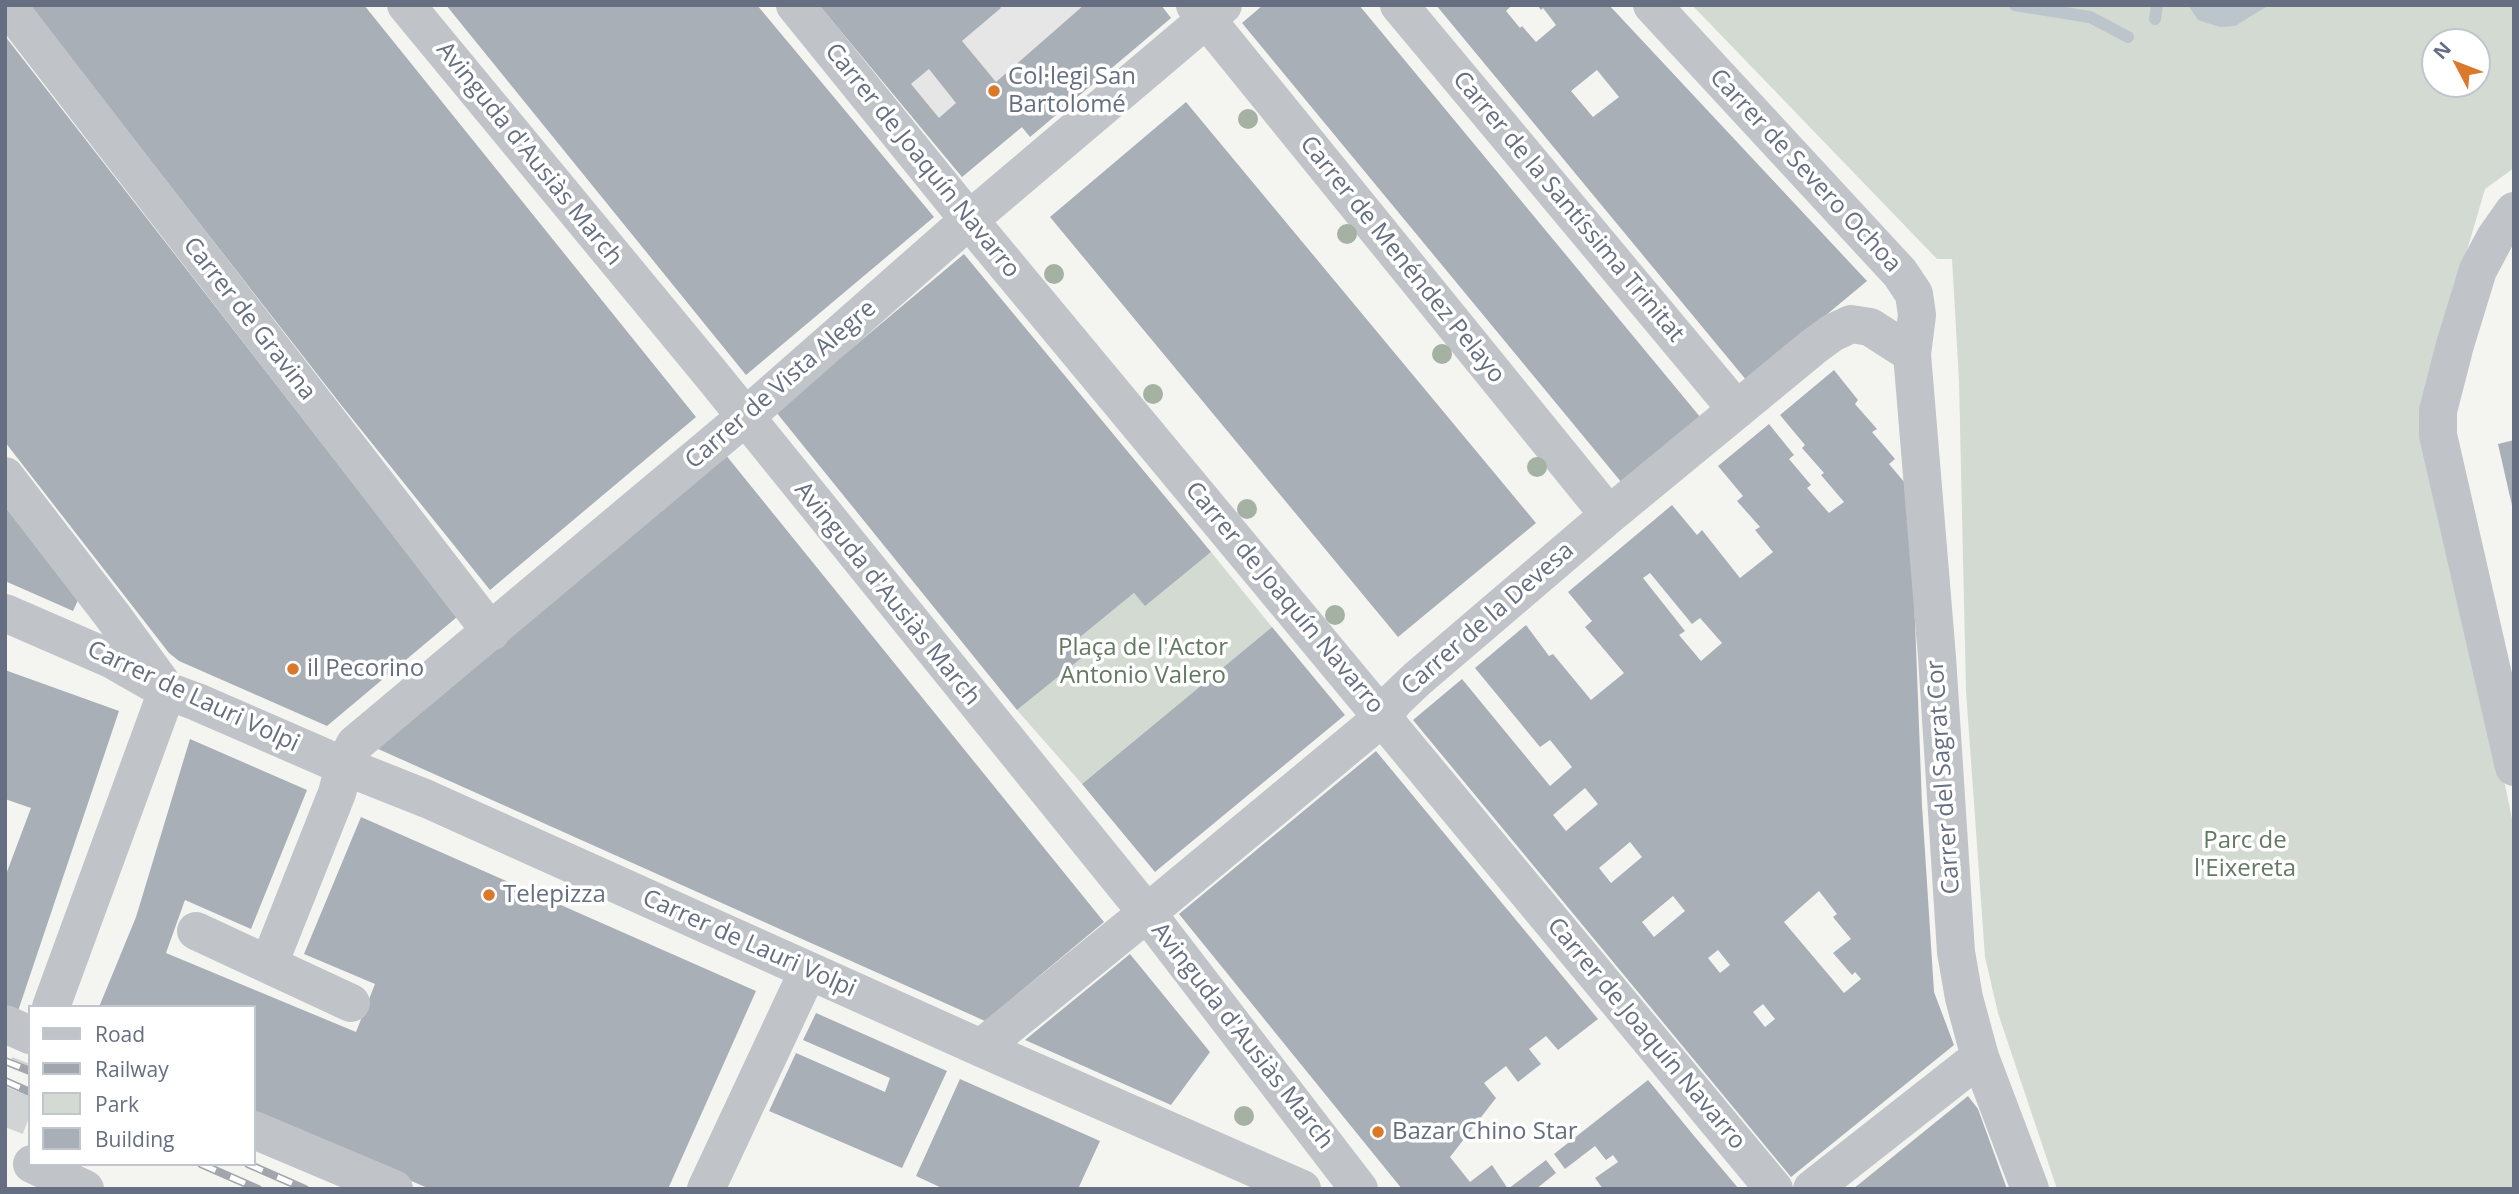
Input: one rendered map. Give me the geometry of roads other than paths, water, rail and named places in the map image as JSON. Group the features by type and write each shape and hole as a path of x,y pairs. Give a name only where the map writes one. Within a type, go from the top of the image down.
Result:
{"street":[{"name":"Carrer de Gravina","path":"6,5 491,632"},
{"name":"Avinguda d'Ausiàs March","path":"406,5 702,364 1147,914 1359,1189"},
{"name":"Carrer de Joaquín Navarro","path":"795,5 969,220 1774,1189"},
{"name":"Carrer de la Santíssima Trinitat","path":"1399,5 1738,410"},
{"name":"Carrer de Severo Ochoa","path":"1652,5 1900,274 1914,294 1917,315 1912,354"},
{"name":"Carrer de Vista Alegre","path":"269,964 337,793 344,766 355,744 744,418 1208,10"},
{"name":"Carrer de Menéndez Pelayo","path":"1208,10 1609,515"},
{"path":"2514,211 2495,238 2479,270 2455,345 2438,411 2438,435 2514,767"},
{"name":"Carrer de la Devesa","path":"981,1048 1147,914 1382,717 1417,679 1609,515 1813,347 1832,333 1851,324 1870,327 1912,354"},
{"name":"Carrer del Sagrat Cor","path":"1912,354 1937,657 1956,952 1964,999 1980,1058 2030,1189"},
{"path":"5,476 167,691 52,1005"},
{"name":"Carrer de Lauri Volpi","path":"5,613 110,659 167,691 427,799 807,971 1302,1189"},
{"path":"196,930 351,1003"},
{"path":"706,1189 807,971"},
{"path":"5,1024 28,1034"},
{"path":"1812,1189 1980,1058"},
{"path":"256,1131 394,1189"},
{"path":"5,1152 28,1163"},
{"path":"35,1166 85,1189"}],"waterway":[{"path":"2015,5 2090,17 2128,37"},
{"path":"2155,19 2157,5"}],"tunnel":[{"path":"5,1127 28,1069"}],"railway":[{"path":"5,1061 28,1070"},
{"path":"5,1081 28,1091"},
{"path":"206,1166 258,1189"},
{"path":"253,1166 305,1189"}],"place":[{"name":"Col·legi San Bartolomé","path":"994,91"},
{"name":"il Pecorino","path":"293,669"},
{"name":"Telepizza","path":"489,895"},
{"name":"Bazar Chino Star","path":"1378,1132"}],"park label":[{"name":"Plaça de l'Actor Antonio Valero","path":"1143,662"},
{"name":"Parc de l'Eixereta","path":"2245,855"}]}
